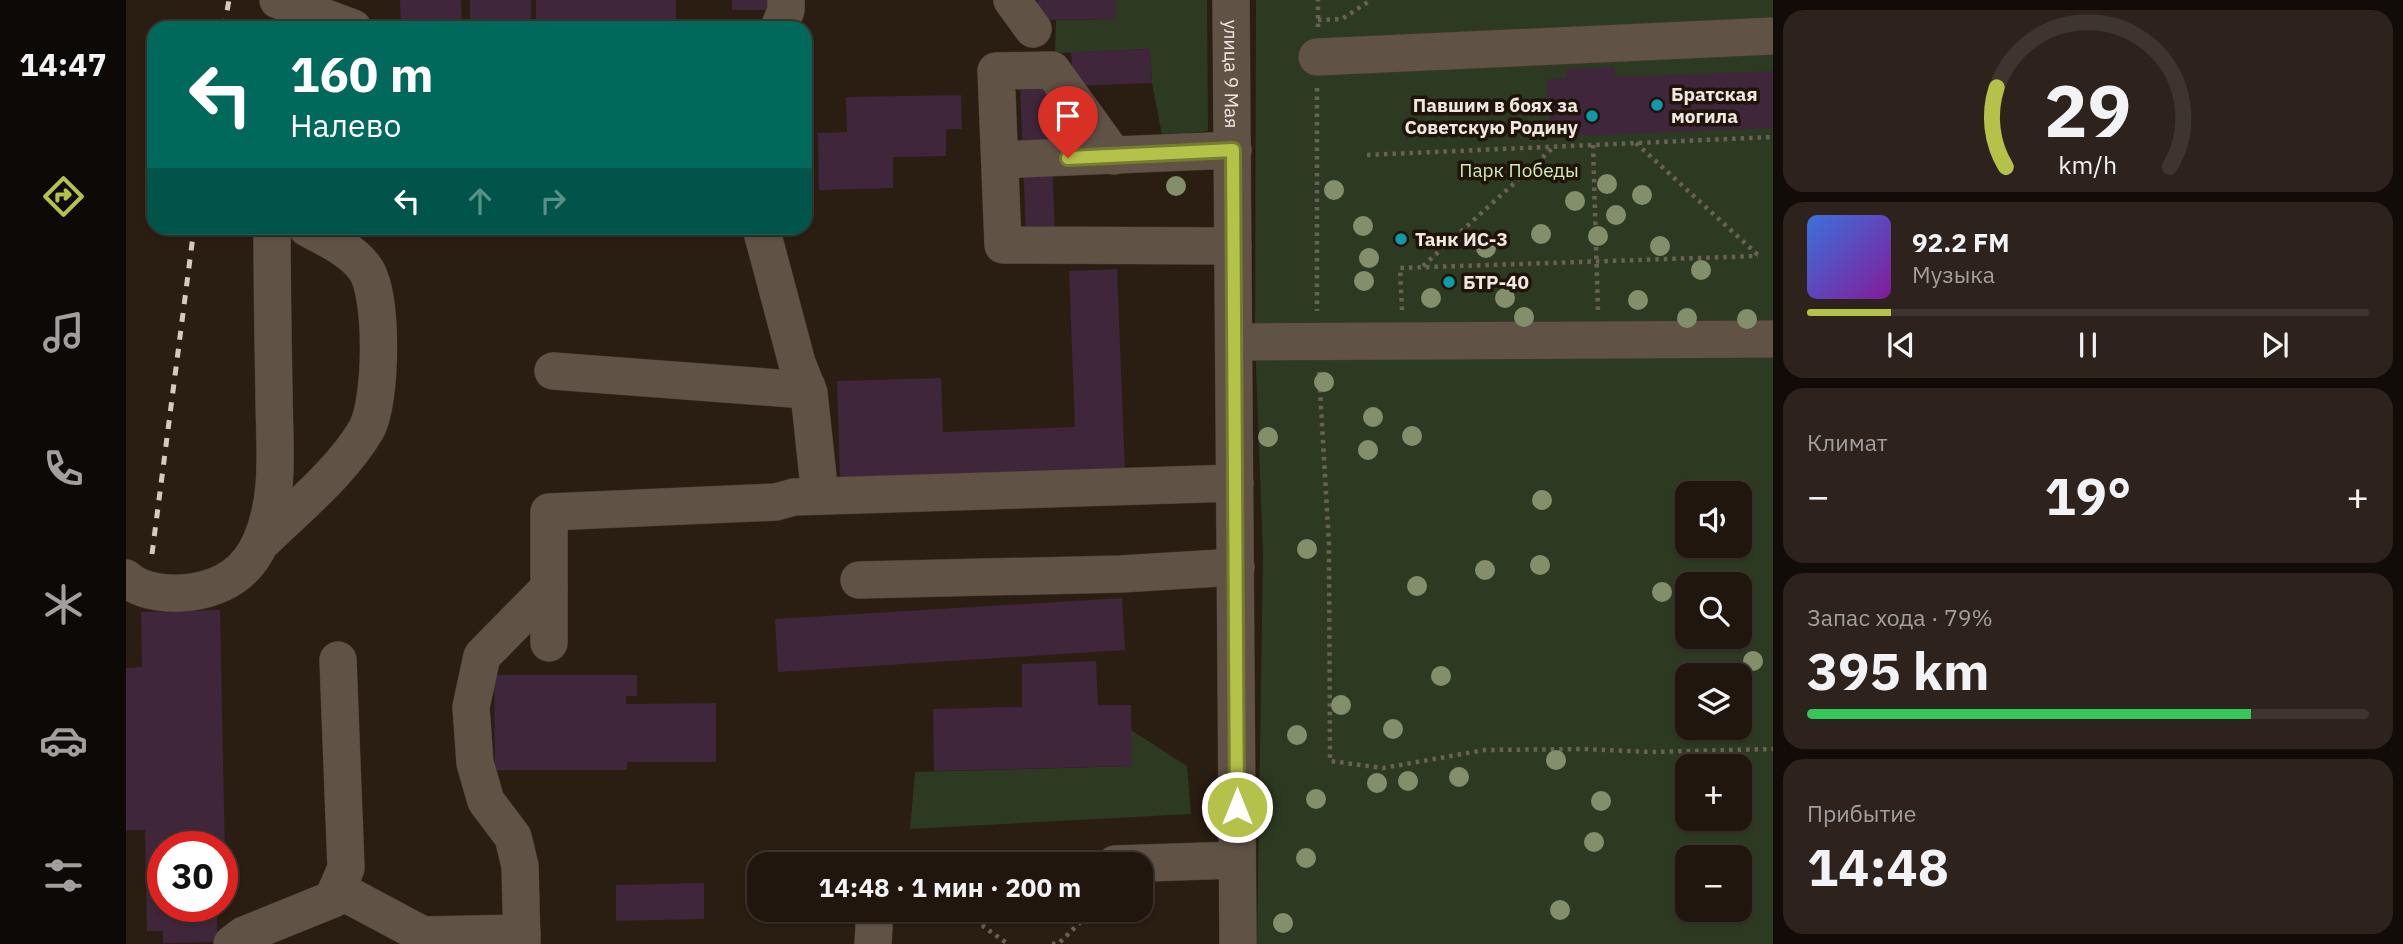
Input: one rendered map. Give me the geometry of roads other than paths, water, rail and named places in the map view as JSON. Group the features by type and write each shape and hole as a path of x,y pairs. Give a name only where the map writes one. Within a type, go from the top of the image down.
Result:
{"street":[{"path":"277,21 280,0 336,21"},
{"path":"782,21 786,0"},
{"path":"1012,0 1033,29"},
{"name":"улица 9 Мая","path":"1231,0 1238,944"},
{"path":"1317,57 1773,36"},
{"path":"1114,156 1052,70 996,71 1003,245 1233,246"},
{"path":"1000,160 1233,150"},
{"path":"260,544 272,510 272,235"},
{"path":"126,578 152,591 179,594 212,589 238,574 260,544 352,451 368,427 376,401 379,345 375,296 365,267 335,242 321,235"},
{"path":"763,235 797,363 807,387 820,496"},
{"path":"1234,342 1773,339"},
{"path":"553,371 792,389 807,387"},
{"path":"549,643 549,512 776,502 794,497 1235,484"},
{"path":"859,580 1121,574 1236,567"},
{"path":"337,888 423,935 522,938 520,866 513,837 485,801 475,762 471,708 481,656 549,588"},
{"path":"232,944 244,935 333,899 346,869 338,660"},
{"path":"1153,863 1237,860"},
{"path":"873,944 874,922"}],"railway":[{"path":"225,21 229,0"},
{"path":"152,554 193,235"}],"place":[{"name":"Братская могила","path":"1657,105"},
{"name":"Павшим в боях за Советскую Родину","path":"1592,116"},
{"name":"Танк ИС-3","path":"1401,239"},
{"name":"БТР-40","path":"1449,282"}],"park label":[{"name":"Парк Победы","path":"1519,170"}]}
